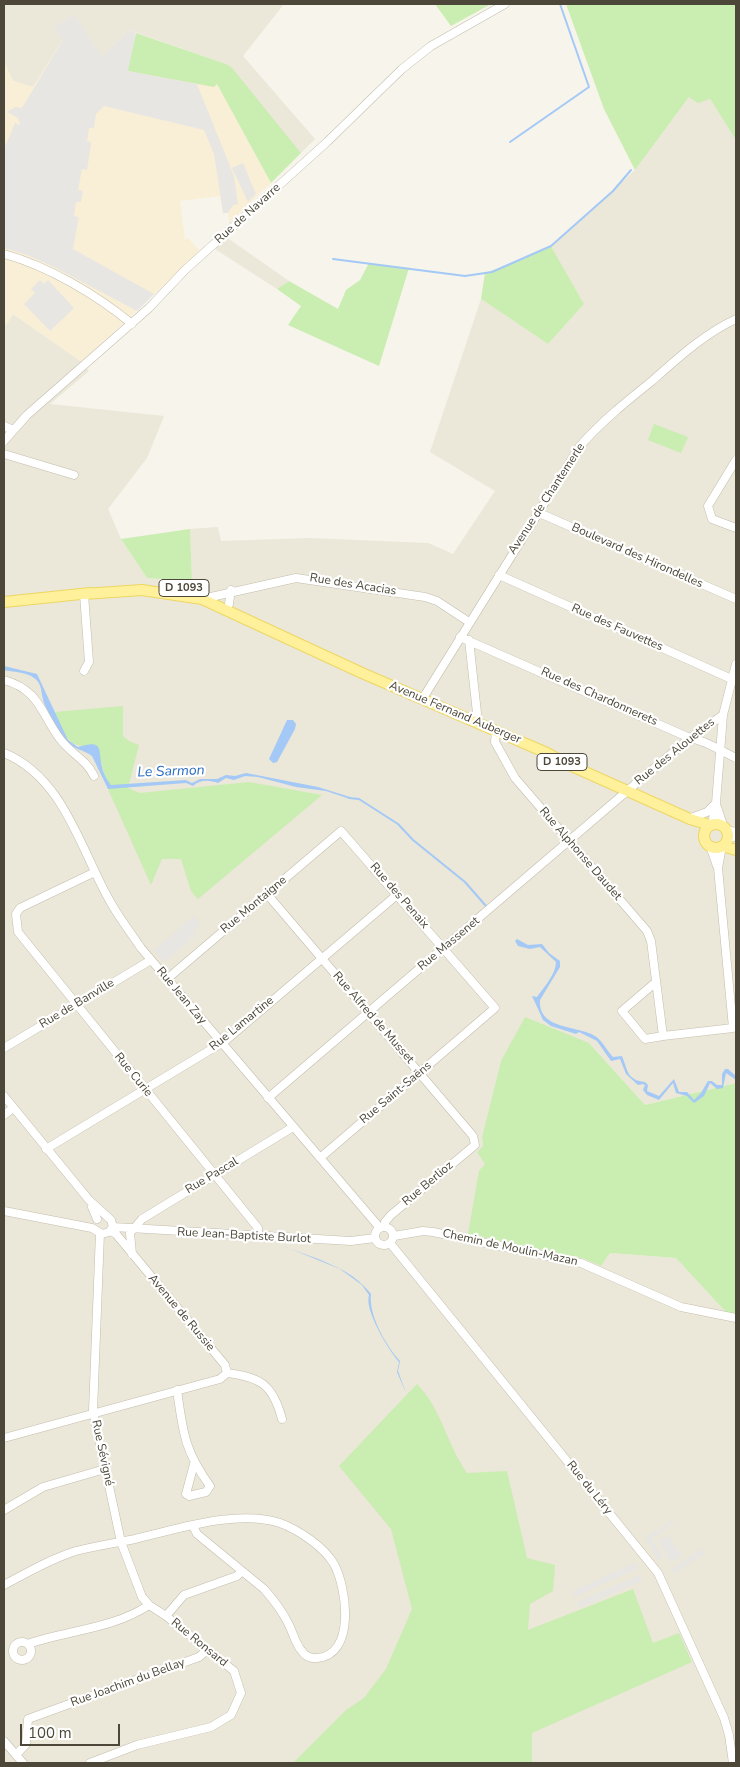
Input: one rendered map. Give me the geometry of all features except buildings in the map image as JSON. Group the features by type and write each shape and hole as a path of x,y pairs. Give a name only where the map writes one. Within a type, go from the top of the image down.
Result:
{"main road":[{"name":"Avenue Fernand Auberger","path":"84,594 142,585 184,588 212,596 229,604 275,631"},
{"name":"Avenue Fernand Auberger","path":"4,602 142,590 202,599 354,669 547,752 564,763 629,790 709,828"},
{"path":"729,836 714,848 707,842 709,828 729,836 736,850"}],"street":[{"name":"Rue de Navarre","path":"4,441 27,415 132,324 185,270 327,142 402,69 431,46 505,4"},
{"path":"4,254 26,261 107,303 132,324"},
{"name":"Avenue de Chantemerle","path":"423,698 537,512 580,446 598,426 694,345 720,327 736,319"},
{"path":"4,426 13,430"},
{"path":"4,454 74,475"},
{"path":"736,460 708,506 712,519 736,528"},
{"name":"Boulevard des Hirondelles","path":"537,512 736,600"},
{"name":"Rue des Fauvettes","path":"499,575 734,680"},
{"name":"Rue des Acacias","path":"202,599 231,590 283,579 312,578 425,597 437,601 469,622"},
{"path":"229,604 231,590"},
{"path":"84,594 89,662 84,671"},
{"name":"Rue des Chardonnerets","path":"460,637 690,738 706,741 736,758"},
{"path":"469,640 477,713 475,721"},
{"path":"709,828 716,803 723,715 734,680 736,664"},
{"path":"4,680 15,683 37,700 60,741 89,766 94,776"},
{"name":"Rue des Alouettes","path":"629,790 690,738 723,715"},
{"name":"Rue Alphonse Daudet","path":"496,730 495,742 515,778 647,931 651,941 663,1036"},
{"name":"Rue Jean Zay","path":"4,753 26,766 43,780 63,808 110,903 151,960 293,1127 383,1227"},
{"name":"Rue Massenet","path":"268,1098 629,790"},
{"path":"690,819 707,812 716,803"},
{"path":"716,803 729,836 718,868"},
{"name":"Rue des Penaix","path":"341,831 398,894 494,1008"},
{"name":"Rue Montaigne","path":"167,979 341,831"},
{"path":"656,982 622,1011 645,1039 734,1028 718,868 710,846"},
{"name":"Rue Curie","path":"95,872 38,898 19,910 16,914 18,932 75,1005 258,1228 258,1236"},
{"name":"Rue Alfred de Musset","path":"267,894 473,1136 475,1144"},
{"name":"Rue Lamartine","path":"46,1150 221,1043 398,894"},
{"name":"Rue de Banville","path":"4,1048 151,960"},
{"name":"Rue Saint-Saëns","path":"320,1158 494,1008"},
{"path":"4,1096 46,1150 89,1200 111,1220 112,1229 104,1234 83,1226 4,1211"},
{"path":"4,1115 13,1108"},
{"name":"Rue Pascal","path":"134,1230 142,1219 293,1127"},
{"name":"Rue Berlioz","path":"383,1227 391,1215 475,1144"},
{"path":"89,1200 97,1220 98,1232"},
{"path":"83,1226 106,1216"},
{"path":"383,1227 390,1229 392,1240 380,1245 375,1238 376,1231 383,1227"},
{"name":"Rue Jean-Baptiste Burlot","path":"112,1229 351,1241 375,1238"},
{"name":"Avenue de Russie","path":"112,1229 225,1365 227,1373"},
{"path":"132,1254 129,1240 130,1233 134,1230"},
{"name":"Chemin de Moulin-Mazan","path":"392,1240 423,1231 433,1232 581,1264 681,1307 736,1318"},
{"name":"Rue Sévigné","path":"98,1232 94,1412 121,1542 142,1597 149,1605"},
{"name":"Rue du Léry","path":"392,1240 658,1573 724,1718 729,1734 733,1763"},
{"path":"4,1438 220,1378 227,1373 250,1377 268,1388 276,1399 282,1419"},
{"path":"177,1390 187,1447 194,1464"},
{"path":"4,1510 43,1487 105,1469"},
{"path":"4,1585 51,1561 76,1551 194,1526 230,1520 267,1520 297,1532 322,1551 333,1563 345,1597 346,1615 342,1634 336,1649 320,1658 306,1656 300,1649 288,1622 274,1600 197,1534 194,1526"},
{"path":"166,1616 184,1595 238,1576 242,1571"},
{"path":"28,1644 45,1638 90,1629 149,1605"},
{"name":"Rue Ronsard","path":"90,1763 137,1744 211,1727 231,1715 238,1704 241,1693 240,1682 234,1671 166,1616 149,1605"},
{"name":"Rue Joachim du Bellay","path":"16,1755 26,1744 28,1719 199,1657 207,1650"},
{"path":"4,1741 23,1763"}],"shaded area":[{"path":"4,4 284,4 243,56 315,139 301,153 226,64 129,30 102,58 62,41 33,87 13,81 4,62"},
{"path":"75,14 102,57 129,30 136,33 128,71 217,83 271,183 229,223 228,213 223,213 220,196 180,201 185,240 188,238 200,251 82,362 13,314 6,325 4,323 4,62 13,81 33,87 62,41 54,27"},
{"path":"75,14 102,57 129,30 136,33 128,71 197,84 234,176 238,204 233,205 228,213 223,213 214,154 204,130 104,106 96,114 94,128 89,128 87,141 91,142 91,144 87,170 82,169 78,190 83,191 81,202 76,202 74,216 79,217 73,249 154,294 137,311 54,267 27,255 4,248 4,149 15,123 19,125 20,123 18,118 7,112 15,107 22,108 62,41 54,27"},
{"path":"689,97 710,99 736,140 736,1083 645,1105 589,1043 501,1061 482,1137 483,1146 582,1258 601,1266 610,1253 676,1258 736,1323 736,1763 4,1763 4,323 6,325 13,314 82,362 89,371 50,404 164,416 147,458 108,509 121,539 147,578 192,581 190,529 218,527 221,541 310,538 428,543 453,554 495,491 430,452 481,299 548,344 584,304 551,246 635,170"},
{"path":"243,163 256,194 248,202 232,168"},
{"path":"226,237 289,281 277,289 215,249"},
{"path":"40,280 44,284 48,280 74,308 50,331 24,304 35,293 31,289"},
{"path":"194,916 201,924 193,931 196,935 164,962 154,950"},
{"path":"673,1520 674,1523 652,1539 663,1557 658,1560 645,1538"},
{"path":"668,1535 682,1555 671,1562 658,1541"},
{"path":"702,1549 704,1554 674,1574 671,1569"},
{"path":"636,1562 638,1568 575,1597 573,1591"},
{"path":"640,1575 642,1581 579,1608 577,1602"}],"green space":[{"path":"435,4 491,4 451,26"},
{"path":"566,4 736,4 736,140 710,99 698,103 689,97 635,170 604,109"},
{"path":"136,33 226,64 232,68 301,153 271,183 217,84 214,87 127,71"},
{"path":"551,246 584,304 548,344 481,299 485,273 524,259"},
{"path":"369,263 409,268 379,366 288,325 301,306 277,289 289,281 338,309 346,290 360,280"},
{"path":"654,424 688,437 681,453 648,440"},
{"path":"190,529 192,581 147,578 121,539"},
{"path":"123,706 123,736 139,745 128,788 140,793 249,782 322,795 198,899 191,891 181,859 162,859 151,885 108,789 97,746 79,745 68,740 55,712"},
{"path":"525,1017 589,1043 645,1105 736,1083 736,1323 676,1258 610,1253 601,1266 582,1258 468,1234 479,1171 485,1164 477,1152 483,1146 482,1137 501,1061"},
{"path":"417,1384 432,1404 454,1451 467,1473 507,1471 527,1558 555,1565 553,1591 530,1604 528,1630 633,1589 653,1643 679,1633 692,1662 532,1733 532,1763 293,1763 346,1710 364,1698 386,1669 412,1609 391,1529 339,1466"}],"water":[{"path":"4,666 37,674 68,740 78,747 92,744 98,747 103,772 111,785 186,780 192,783 200,779 217,779 226,775 235,776 246,773 318,787 350,797 350,799 326,791 296,787 258,777 245,776 234,780 226,778 218,783 202,781 193,786 186,783 108,789 92,756 71,746 63,737 46,708 37,680 27,674 4,670"},
{"path":"287,720 293,720 296,724 295,729 277,762 273,763 269,759"},
{"path":"517,939 528,945 542,944 549,953 560,961 560,967 540,1000 541,1010 545,1017 552,1022 598,1038 613,1057 622,1056 631,1077 645,1082 648,1085 647,1091 659,1096 674,1079 679,1092 687,1092 694,1100 708,1081 722,1085 722,1074 725,1069 728,1069 736,1076 736,1080 726,1073 723,1088 717,1089 710,1083 704,1096 694,1103 687,1096 676,1093 673,1083 659,1100 647,1095 643,1090 645,1085 638,1085 626,1074 620,1059 611,1061 597,1041 579,1032 576,1034 551,1026 543,1020 532,996 537,997 546,985 552,976 556,962 540,947 530,949 518,946 515,941"},
{"path":"281,1245 318,1259 337,1268"},
{"path":"342,1271 362,1284 371,1294 372,1311 375,1320 389,1347 400,1361 398,1371 406,1393 397,1372 399,1362 389,1348 378,1329 368,1302 369,1295 362,1285"}],"waterway":[{"path":"510,142 589,87 560,4"},
{"path":"333,259 465,276 492,272 551,246 613,191 631,170"},
{"name":"Le Sarmon","path":"349,798 359,799 398,824 413,840 465,882 486,906"}]}
